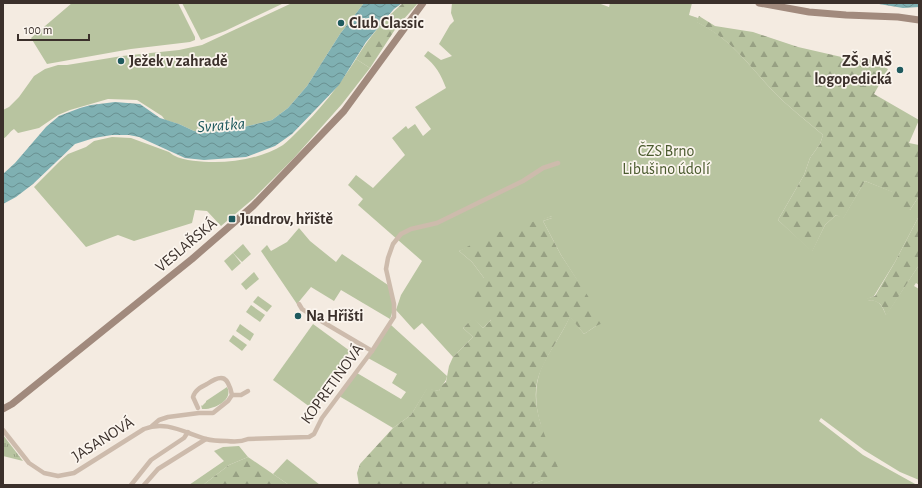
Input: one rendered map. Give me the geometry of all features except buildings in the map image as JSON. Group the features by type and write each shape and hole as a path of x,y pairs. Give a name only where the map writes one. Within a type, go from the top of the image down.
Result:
{"street":[{"name":"VESLAŘSKÁ","path":"3,409 12,404 132,308 192,259 253,206 344,111 423,3"},
{"path":"759,3 809,12 898,17 919,20"},
{"name":"KOPRETINOVÁ","path":"206,439 237,442 248,439 309,437 314,434 322,418 372,351 394,317 394,304 386,269 393,244 401,234 411,229 437,223 523,181 543,168 558,163"},
{"path":"299,304 306,312 372,351"},
{"path":"198,408 193,397 194,393 215,378 226,379 232,395"},
{"path":"232,395 241,395 248,391"},
{"path":"152,426 159,420 168,417 199,413 213,413 228,401 232,395"},
{"name":"JASANOVÁ","path":"3,430 29,463 44,473 58,476 74,473 144,429 152,426 175,427 206,439"},
{"path":"131,485 151,460 184,438 188,432"},
{"path":"144,485 158,469 206,439"}],"green space":[{"path":"72,3 178,3 195,37 195,40 190,42 131,49 47,64 31,38"},
{"path":"182,3 284,3 225,31 201,40"},
{"path":"292,3 364,3 340,34 307,86 288,108 272,120 236,129 205,133 194,131 179,124 165,120 162,116 137,100 108,99 58,115 39,128 18,133 14,129 3,139 3,110 9,107 19,97 34,76 45,69 58,65 179,50 202,45"},
{"path":"403,3 418,3 396,28 370,68 356,59 377,30"},
{"name":"ČZS Brno Libušino údolí","path":"452,3 598,3 609,7 610,3 692,3 689,15 698,18 697,22 720,36 738,52 778,96 823,135 820,144 810,158 804,175 778,220 812,251 825,225 836,215 843,218 865,181 893,192 910,210 919,196 919,216 895,262 874,296 865,300 879,303 886,315 919,265 919,285 916,283 914,286 919,289 919,480 900,472 864,450 821,418 819,421 863,455 917,485 530,485 543,480 541,425 537,411 536,397 537,383 541,369 570,316 584,334 596,326 577,280 561,255 543,221 552,218 552,216 459,251 472,262 484,278 491,320 483,328 473,319 463,328 473,337 453,357 422,323 414,330 396,310 401,295 422,261 358,205 363,199 348,185 356,175 373,188 405,155 392,138 406,126 408,129 415,124 423,136 431,129 415,107 446,88 438,70 424,56 428,51 441,60 452,56 439,44 454,21 451,13"},
{"path":"699,16 715,26 753,32 798,47 859,61 865,57 888,69 874,94 919,120 909,143 919,145 919,196 910,210 895,206 892,192 865,181 843,219 836,215 825,225 812,252 778,220 804,175 810,158 820,144 823,135 778,96 728,43 708,28 696,22"},
{"path":"356,59 370,68 342,104 293,159 253,199 221,226 207,211 195,210 192,223 134,241 118,235 86,247 34,187 68,154 86,147 94,141 112,137 131,138 169,152 183,159 193,161 227,162 247,159 275,150 290,139 313,116 343,79"},
{"path":"552,216 552,218 543,221 561,255 605,322 584,334 570,317 545,361 537,381 537,407 540,420 559,470 543,480 530,485 359,485 357,473 360,464 393,428 411,415 427,388 439,391 440,387 446,382 449,366 453,357 473,337 463,328 473,318 483,328 491,320 468,297 484,278 472,262 459,251 492,234"},
{"path":"919,216 919,265 886,316 883,307 878,302 862,300 875,296"},
{"path":"299,228 310,241 336,262 342,254 388,285 392,302 392,315 390,319 341,290 334,301 311,287 297,304 261,251 267,245 271,251 287,242"},
{"path":"243,244 251,254 242,262 233,253"},
{"path":"233,253 241,263 232,271 224,261"},
{"path":"254,272 259,279 246,290 241,284"},
{"path":"258,296 272,306 267,312 253,302"},
{"path":"251,305 265,315 260,322 246,312"},
{"path":"240,324 254,334 250,341 236,331"},
{"path":"313,324 350,351 310,407 273,380"},
{"path":"391,325 447,376 439,391 427,389 411,415 393,428 339,396 357,373 401,399 406,392 392,383 397,374 368,358"},
{"path":"233,335 247,345 242,351 229,341"},
{"path":"227,387 228,396 222,403 212,408 202,409 201,405 202,406 206,401"},
{"path":"3,435 23,461 3,456"},
{"path":"239,446 248,457 229,465 203,485 189,485 224,461 214,451 223,447"},
{"path":"248,457 289,485 203,485 229,465"},
{"path":"287,459 320,485 289,485 273,474"}],"water":[{"path":"364,3 402,3 394,9 366,42 339,85 292,134 275,146 246,157 204,160 185,158 139,137 129,135 112,135 94,138 75,144 33,184 16,197 3,204 3,174 15,163 46,127 59,116 80,108 115,102 140,104 160,118 194,131 205,133 236,129 272,120 288,108 307,86 340,34"},
{"path":"873,3 919,3 919,7 903,8"}],"place":[{"name":"Club Classic","path":"341,23"},
{"name":"Ježek v zahradě","path":"121,61"},
{"name":"ZŠ a MŠ logopedická","path":"900,70"},
{"name":"Jundrov, hřiště","path":"232,219"},
{"name":"Na Hřišti","path":"298,316"}],"water label":[{"name":"Svratka","path":"221,125"}]}
